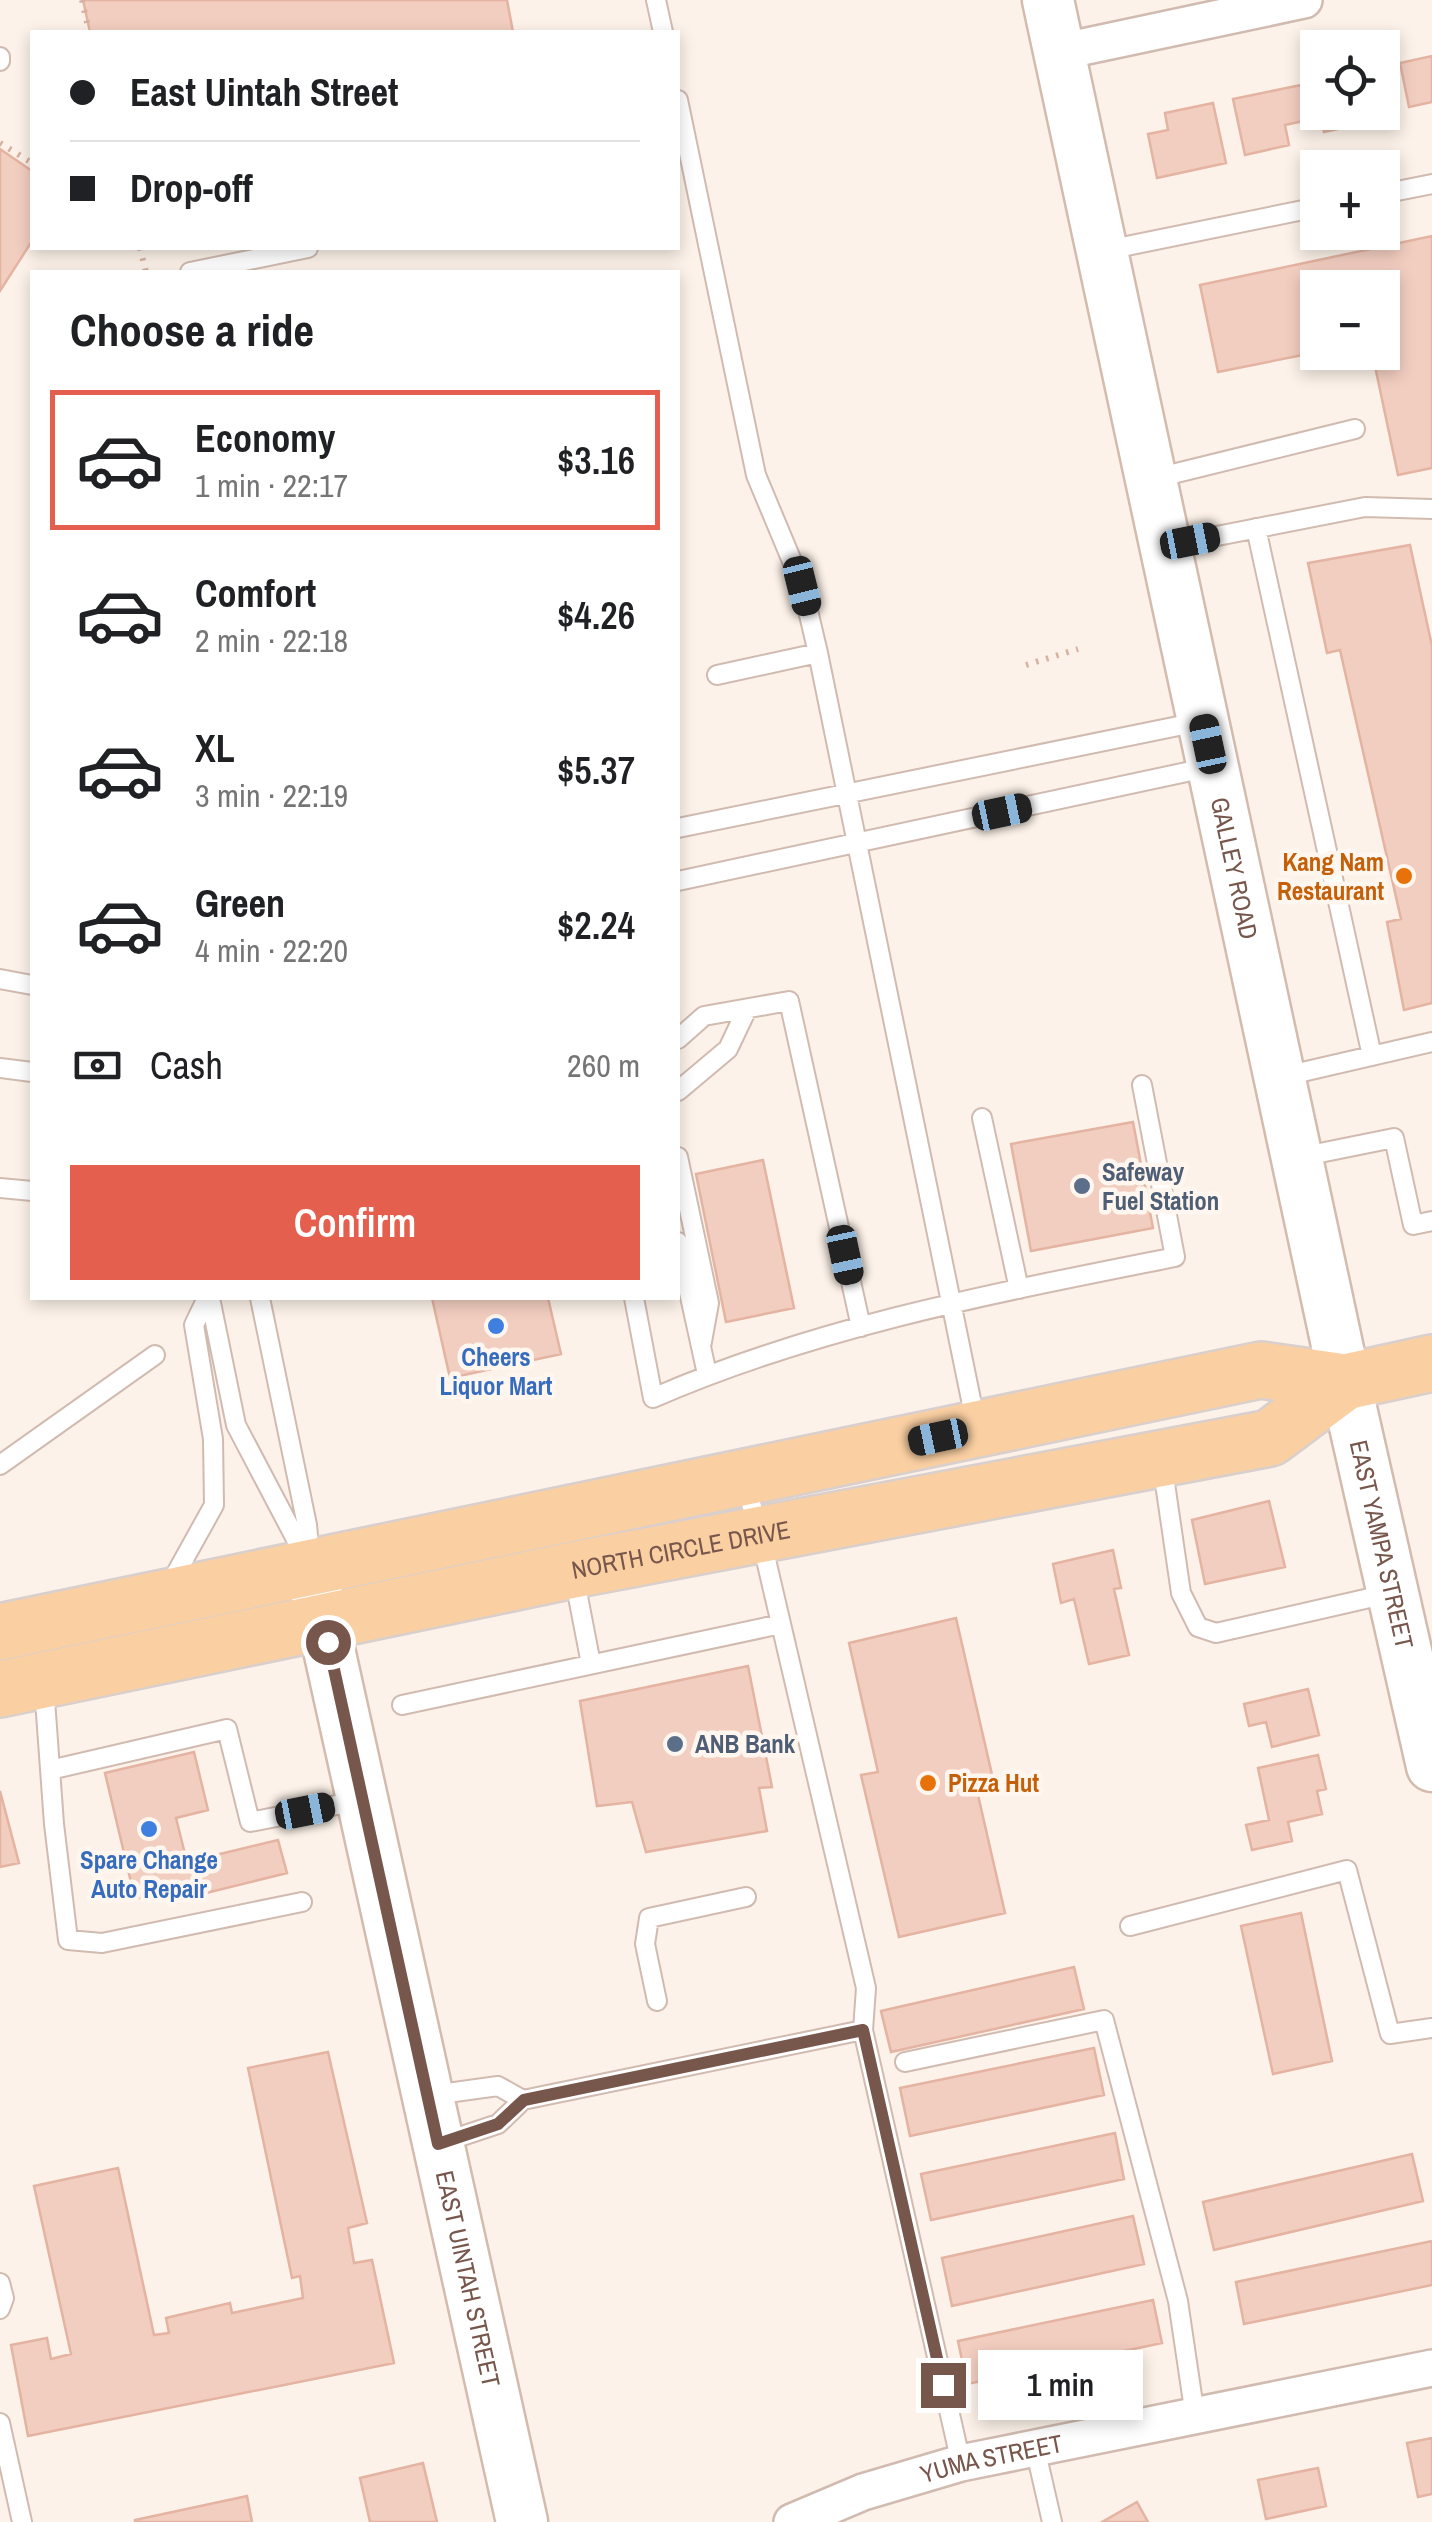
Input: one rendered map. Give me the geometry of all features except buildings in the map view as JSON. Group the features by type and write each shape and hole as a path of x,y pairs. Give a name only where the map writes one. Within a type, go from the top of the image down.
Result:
{"main road":[{"name":"GALLEY ROAD","path":"1048,0 1345,1382"},
{"name":"NORTH CIRCLE DRIVE","path":"0,1632 1261,1370 1345,1382 1432,1364"},
{"name":"NORTH CIRCLE DRIVE","path":"22,1685 573,1570 1270,1438 1345,1382"},
{"name":"EAST YAMPA STREET","path":"1345,1382 1432,1766"},
{"name":"EAST UINTAH STREET","path":"311,1568 522,2522"}],"street":[{"path":"1059,52 1304,0"},
{"name":"YUMA STREET","path":"792,2522 862,2492 961,2463 1432,2368"}],"lane":[{"path":"656,0 663,30"},
{"path":"680,120 685,170 756,475 802,586 818,653 978,1429"},
{"path":"1400,190 1432,184"},
{"path":"1102,251 1300,211"},
{"path":"200,270 298,250"},
{"path":"1152,480 1355,429"},
{"path":"1166,546 1365,507 1432,510"},
{"path":"1256,528 1372,1056"},
{"path":"717,675 818,653"},
{"path":"680,828 848,794 1208,744"},
{"path":"680,881 857,843 1208,744"},
{"path":"0,979 30,985"},
{"path":"680,1036 704,1016 790,1001 861,1328"},
{"path":"680,1089 728,1048 747,1009"},
{"path":"1279,1078 1432,1042"},
{"path":"0,1068 30,1072"},
{"path":"634,1300 653,1398 707,1374 861,1328 1019,1288 1176,1257 1142,1085"},
{"path":"982,1118 1019,1288"},
{"path":"1296,1157 1394,1138 1413,1224 1432,1220"},
{"path":"680,1166 709,1303 701,1347"},
{"path":"0,1188 30,1191"},
{"path":"680,1251 707,1374"},
{"path":"162,1598 214,1506 214,1439 194,1325 207,1300"},
{"path":"208,1300 236,1425 311,1568"},
{"path":"260,1300 307,1525 311,1568"},
{"path":"0,1464 155,1355"},
{"path":"1162,1460 1181,1593 1198,1627 1216,1634 1393,1592"},
{"path":"743,1478 760,1534 866,1988 863,2030 961,2463"},
{"path":"573,1570 591,1664"},
{"path":"402,1704 781,1624"},
{"path":"22,1685 50,1770 68,1940 102,1942 302,1902"},
{"path":"50,1770 227,1729 250,1822 362,1800"},
{"path":"1130,1926 1347,1870 1390,2034 1432,2028"},
{"path":"658,2002 645,1944 649,1918 746,1897"},
{"path":"905,2062 1104,2020 1178,2301 1195,2416"},
{"path":"438,2144 498,2124 524,2100 863,2030"},
{"path":"428,2096 498,2086 524,2100"},
{"path":"0,2283 4,2298 0,2309"},
{"path":"0,2423 22,2522"},
{"path":"1035,2448 1052,2522"}],"path":[{"path":"82,0 89,30"},
{"path":"0,143 30,162"},
{"path":"1026,665 1078,649"}],"place":[{"name":"Kang Nam Restaurant","path":"1404,876"},
{"name":"Safeway Fuel Station","path":"1082,1186"},
{"name":"Cheers Liquor Mart","path":"496,1326"},
{"name":"ANB Bank","path":"675,1744"},
{"name":"Pizza Hut","path":"928,1783"},
{"name":"Spare Change Auto Repair","path":"149,1829"}],"route":[{"path":"328,1642 438,2144 498,2124 524,2100 863,2030 943,2385"}]}
